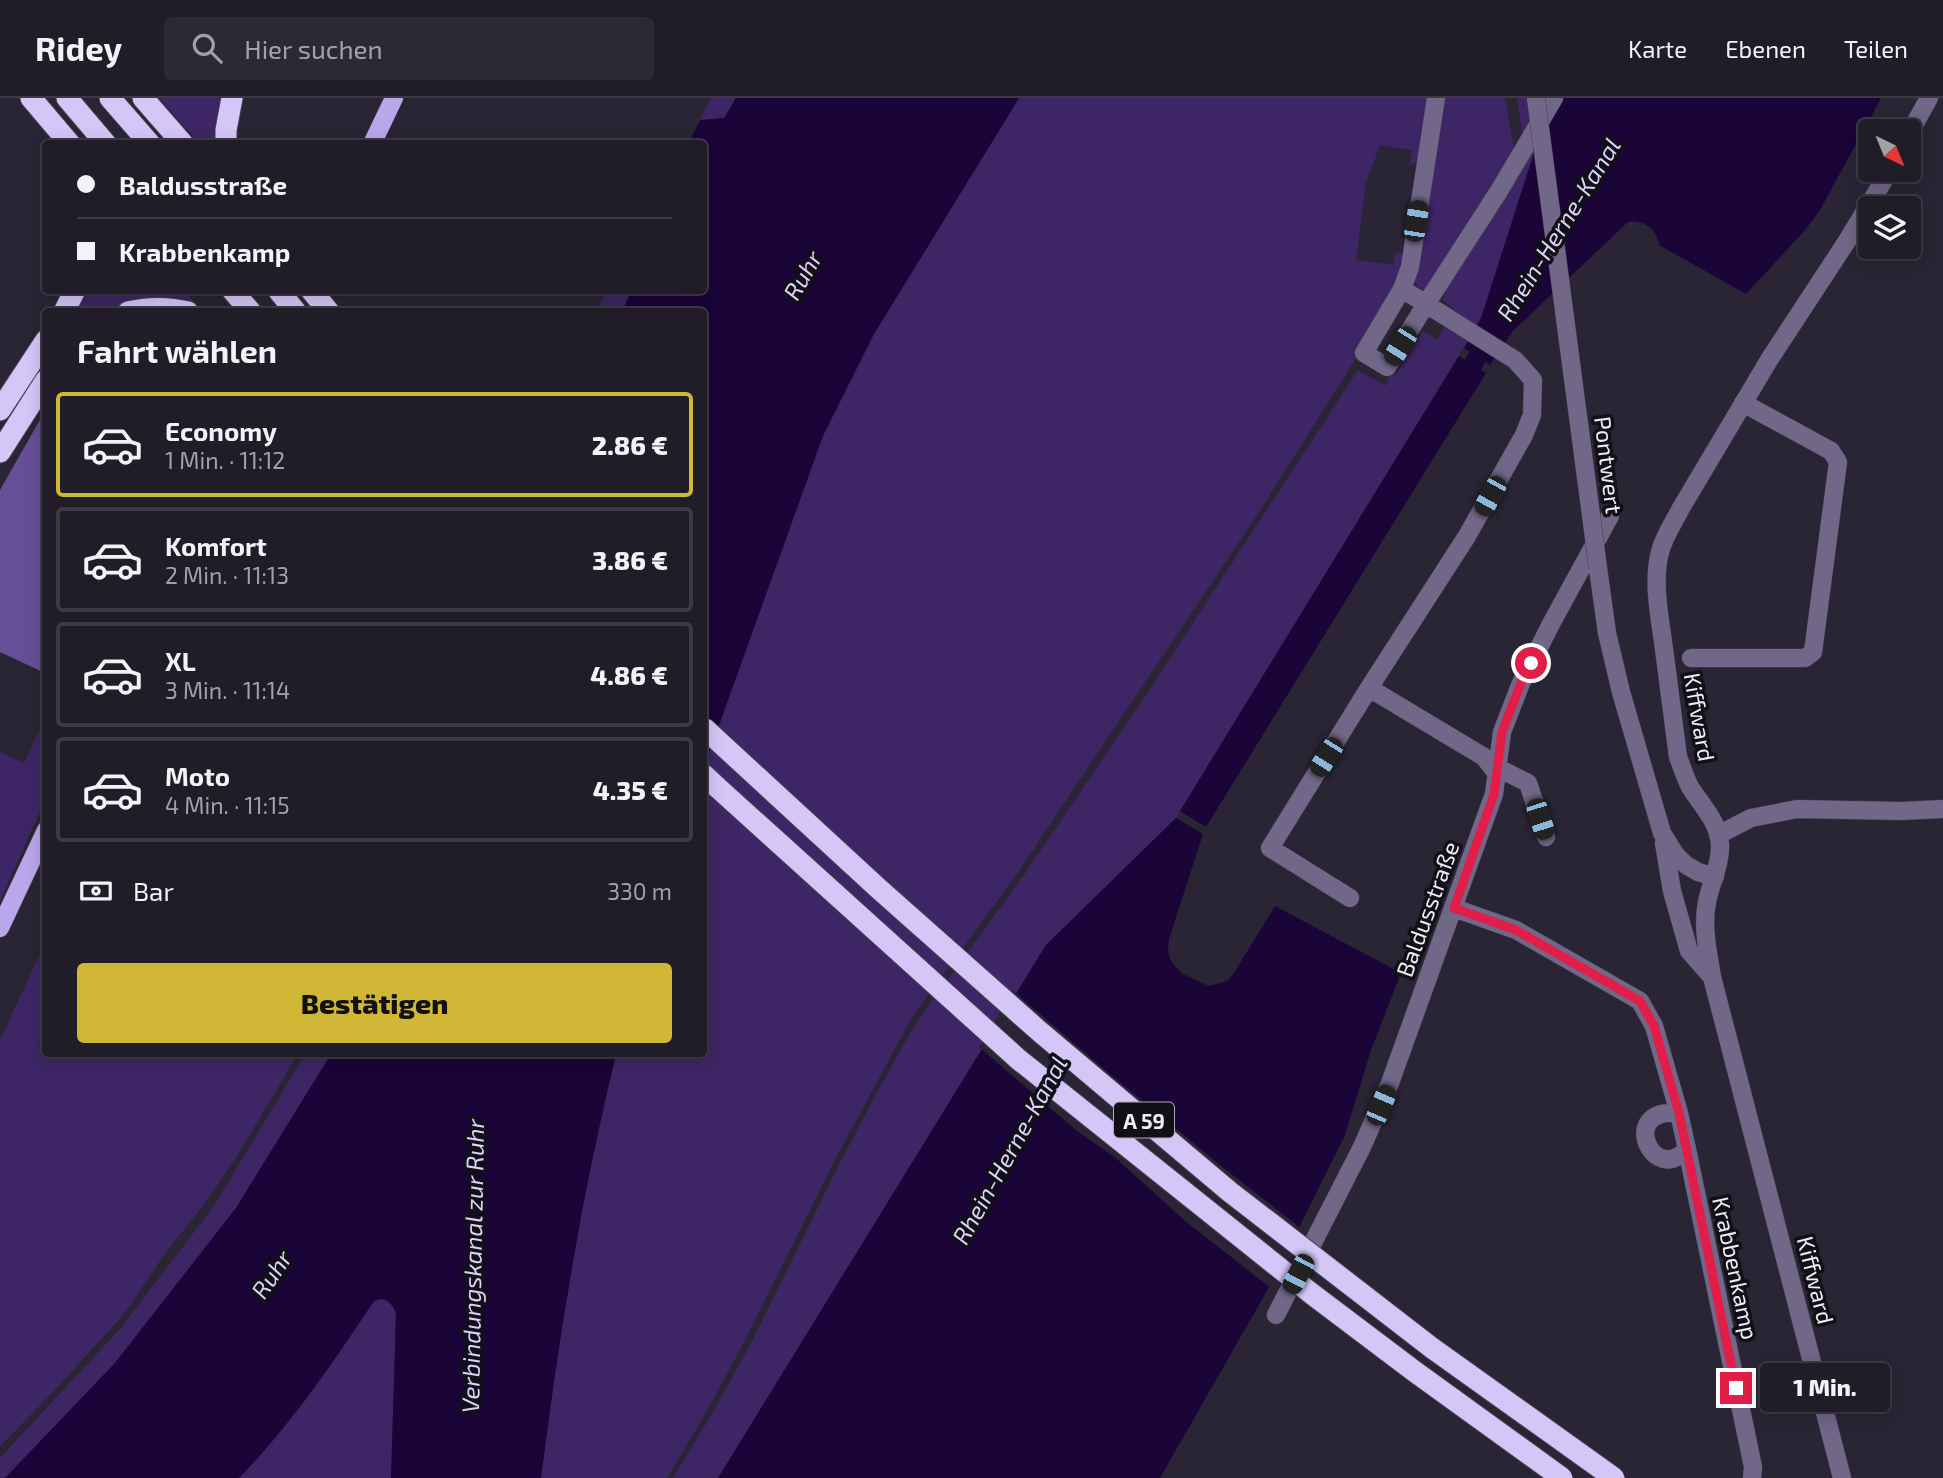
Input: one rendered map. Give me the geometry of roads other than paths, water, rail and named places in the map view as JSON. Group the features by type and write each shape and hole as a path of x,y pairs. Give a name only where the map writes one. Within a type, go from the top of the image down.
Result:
{"highway":[{"path":"31,98 65,140"},
{"path":"67,98 103,140"},
{"path":"110,98 147,140"},
{"path":"143,98 180,140"},
{"path":"226,140 232,98"},
{"path":"235,294 248,308"},
{"path":"314,294 326,308"},
{"path":"147,308 172,308"},
{"path":"0,410 42,346"},
{"path":"0,452 42,386"},
{"name":"A 59","path":"707,730 989,987 1230,1192 1432,1348 1614,1478"},
{"name":"A 59","path":"707,778 1018,1059 1312,1294 1562,1478"}],"main road":[{"path":"374,140 394,98"},
{"path":"0,928 42,839"}],"street":[{"path":"1436,98 1410,267 1402,289 1364,353 1387,367 1499,191 1553,98"},
{"name":"Pontwert","path":"1536,98 1607,633 1662,833 1672,891 1686,942 1689,951 1712,977"},
{"path":"1917,119 1929,98"},
{"name":"Kiffward","path":"1842,1478 1712,977 1704,923 1707,902 1719,862 1720,843 1716,824 1684,774 1678,757 1662,632 1658,572 1660,552 1668,531 1769,360 1883,182"},
{"path":"1350,898 1270,848 1467,536 1524,435 1532,415 1533,380 1515,360 1402,289"},
{"path":"1691,658 1805,658 1813,652 1838,461 1831,451 1743,403"},
{"name":"Baldusstraße","path":"1276,1315 1320,1233 1390,1083 1494,794 1502,732 1521,683 1610,516"},
{"path":"1369,688 1484,757 1497,771 1528,783 1546,837"},
{"path":"1718,835 1751,818 1797,809 1943,809"},
{"name":"Pontwert","path":"1662,833 1675,854 1686,865 1715,877"},
{"name":"Krabbenkamp","path":"1454,908 1516,930 1640,1001 1654,1026 1687,1149 1750,1454 1752,1478"},
{"path":"1679,1113 1661,1113 1654,1117 1644,1132 1645,1141 1653,1154 1660,1158 1675,1158 1687,1149"}],"water":[{"name":"Ruhr","path":"736,98 1019,98 874,334 823,436 707,759 707,308 624,308 630,294 707,294 707,140 690,140 700,120 724,118"},
{"path":"1562,98 1881,98 1870,119 1858,119 1858,140 1820,210 1746,294 1659,245 1656,235 1649,227 1639,222 1628,222 1512,332 1490,365 1464,348 1481,318 1541,131"},
{"path":"1459,356 1486,373 1206,827 1180,811"},
{"path":"1176,818 1203,834 1169,939 1170,959 1183,974 1209,986 1227,981 1275,906 1401,973 1371,1050 1345,1135 1288,1250 1264,1279 1270,1284 1268,1289 1160,1478 718,1478 1046,945"},
{"path":"329,1057 615,1057 572,1265 541,1478 391,1478 396,1313 390,1303 382,1299 374,1301 294,1414 239,1478 5,1478 115,1363 236,1208"}],"waterway":[{"name":"Rhein-Herne-Kanal","path":"1459,387 1491,335"}],"water label":[{"name":"Verbindungskanal zur Ruhr","path":"472,1266"}]}
